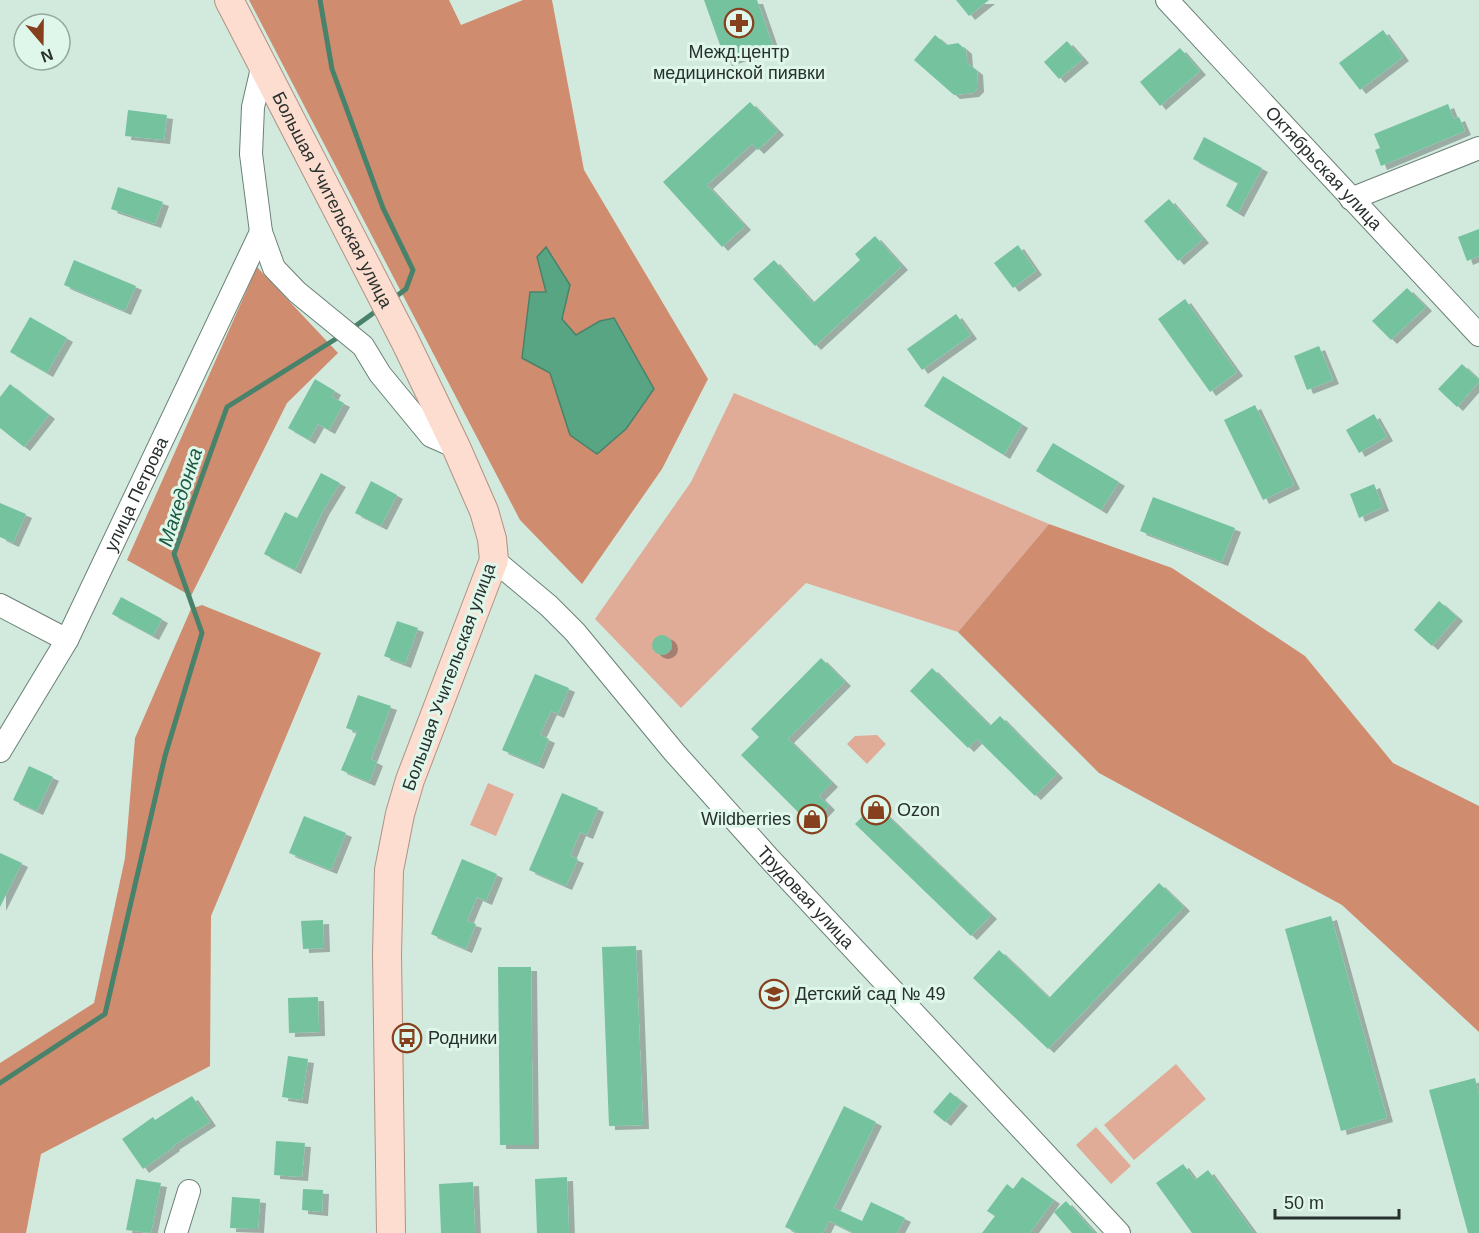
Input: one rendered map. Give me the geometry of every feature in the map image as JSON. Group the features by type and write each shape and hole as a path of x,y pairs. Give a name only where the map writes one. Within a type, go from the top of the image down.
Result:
{"main road":[{"name":"Большая Учительская улица","path":"229,0 405,341 456,447 484,511 492,539 494,560 410,780 400,814 389,870 387,954 391,1233"}],"street":[{"name":"Октябрьская улица","path":"1167,0 1479,335"},
{"path":"263,64 253,107 251,154 261,232 274,268 297,292 363,346 380,375 431,436 456,447"},
{"path":"1351,199 1479,148"},
{"name":"улица Петрова","path":"0,751 68,640 261,232"},
{"name":"Трудовая улица","path":"494,560 549,606 575,632 674,752 768,857 1119,1233"},
{"path":"0,605 68,640"},
{"path":"176,1233 189,1191"}],"shaded area":[{"path":"249,0 449,0 461,25 523,0 552,0 584,170 708,379 662,469 582,584 520,520"},
{"path":"546,247 570,285 562,319 576,335 600,321 614,318 654,389 626,429 597,454 570,435 550,373 522,358 530,292 546,292 537,257"},
{"path":"257,267 338,353 287,403 191,596 127,560"},
{"path":"734,393 1049,524 958,632 806,583 681,708 595,619 691,482"},
{"path":"1049,524 1172,568 1305,656 1393,763 1479,806 1479,1032 1342,905 1099,773 958,632"},
{"path":"202,605 321,653 211,916 210,1066 41,1154 26,1233 0,1233 0,1063 94,1003 125,858 135,738 191,609"},
{"path":"877,735 886,744 867,764 847,744 855,736"},
{"path":"488,783 514,794 496,836 470,825"},
{"path":"1176,1064 1206,1099 1134,1160 1104,1125"},
{"path":"1096,1127 1131,1166 1111,1184 1076,1145"}],"building":[{"name":"Межд.центр медицинской пиявки","path":"704,0 757,0 773,46 726,62"},
{"path":"956,0 989,0 969,16"},
{"path":"1383,30 1403,57 1360,90 1339,63"},
{"path":"935,35 947,45 958,43 966,50 967,63 977,71 978,88 973,93 954,95 914,60"},
{"path":"1067,41 1083,59 1059,79 1044,62"},
{"path":"1180,48 1200,71 1160,106 1140,82"},
{"path":"750,102 778,131 758,150 752,144 707,185 745,226 722,247 663,182"},
{"path":"1448,104 1454,119 1459,117 1465,131 1381,166 1375,150 1380,148 1374,134"},
{"path":"128,110 167,115 164,140 125,136"},
{"path":"1204,137 1262,168 1238,213 1226,206 1238,183 1193,159"},
{"path":"118,187 163,202 155,224 111,209"},
{"path":"1169,199 1203,239 1178,261 1144,221"},
{"path":"1479,229 1479,256 1467,261 1458,237"},
{"path":"875,236 902,266 815,346 753,279 774,260 813,303 860,260 855,254"},
{"path":"1018,245 1036,271 1013,288 994,263"},
{"path":"74,260 136,286 125,311 64,285"},
{"path":"1407,288 1426,307 1391,340 1372,321"},
{"path":"1185,299 1237,372 1210,392 1158,319"},
{"path":"956,314 971,335 922,370 907,349"},
{"path":"30,317 67,338 47,373 10,352"},
{"path":"1319,346 1333,380 1307,390 1294,356"},
{"path":"1462,364 1479,382 1457,407 1438,389"},
{"path":"943,376 1022,424 1004,455 924,406"},
{"path":"315,379 335,391 332,397 344,403 329,430 318,424 309,440 288,428"},
{"path":"10,384 49,415 24,447 0,428 0,397"},
{"path":"1255,405 1294,485 1263,500 1224,420"},
{"path":"1374,414 1387,437 1359,453 1346,430"},
{"path":"1053,443 1119,482 1101,510 1036,471"},
{"path":"321,473 340,483 323,511 295,570 264,554 285,512 297,518"},
{"path":"371,481 397,495 381,526 355,513"},
{"path":"1374,484 1383,507 1359,518 1350,494"},
{"path":"1153,497 1235,528 1222,562 1140,531"},
{"path":"0,503 26,514 13,543 0,537"},
{"path":"121,597 162,619 153,636 112,614"},
{"path":"1439,601 1457,617 1432,646 1414,630"},
{"path":"397,621 418,628 405,664 384,656"},
{"path":"662,635 669,638 672,645 669,652 662,655 655,652 652,645 655,638"},
{"path":"821,658 845,682 788,739 832,783 819,796 829,806 811,825 741,755 759,737 751,729"},
{"path":"932,668 990,726 1000,716 1057,774 1035,796 977,739 968,748 910,691"},
{"path":"535,674 569,688 558,714 551,711 540,735 549,739 538,765 502,750"},
{"path":"358,695 391,706 371,759 377,762 369,782 341,770 357,732 346,728"},
{"path":"29,766 53,777 37,811 13,800"},
{"path":"562,793 598,808 587,835 580,832 570,856 578,859 566,886 529,870"},
{"path":"875,804 991,915 971,936 855,824"},
{"path":"304,816 346,833 331,870 289,853"},
{"path":"0,853 22,863 0,907"},
{"path":"462,859 497,874 486,901 477,897 467,921 476,924 466,949 431,934"},
{"path":"1159,883 1184,907 1048,1049 973,978 999,950 1049,998"},
{"path":"1331,916 1387,1118 1341,1131 1285,929"},
{"path":"323,920 324,948 303,949 301,921"},
{"path":"636,946 643,1125 609,1126 602,947"},
{"path":"498,967 531,967 533,1145 500,1145"},
{"path":"318,997 319,1032 289,1033 288,998"},
{"path":"288,1056 308,1059 302,1100 282,1097"},
{"path":"1475,1078 1479,1094 1479,1233 1468,1233 1429,1090"},
{"path":"950,1092 962,1102 945,1122 933,1112"},
{"path":"192,1096 210,1122 143,1169 122,1139 153,1117 155,1120"},
{"path":"844,1106 876,1122 834,1208 862,1221 871,1202 905,1218 897,1233 854,1233 829,1221 823,1233 798,1233 785,1227"},
{"path":"276,1141 305,1143 302,1177 274,1175"},
{"path":"1183,1164 1195,1180 1208,1170 1254,1233 1192,1233 1156,1183"},
{"path":"567,1177 569,1233 537,1233 535,1179"},
{"path":"1022,1177 1054,1200 1030,1233 982,1233 995,1216 987,1211 1007,1184 1013,1189"},
{"path":"136,1179 161,1183 151,1233 126,1230"},
{"path":"473,1182 475,1233 441,1233 439,1184"},
{"path":"303,1189 323,1190 322,1212 302,1210"},
{"path":"232,1197 260,1199 258,1229 230,1228"},
{"path":"1066,1201 1095,1233 1072,1233 1054,1212"}],"waterway":[{"name":"Македонка","path":"320,0 332,69 383,208 413,270 406,289 394,298"},
{"name":"Македонка","path":"350,330 379,309"},
{"name":"Македонка","path":"0,1083 105,1014 165,756 202,633 174,554 227,407 342,335"}],"place":[{"name":"Межд.центр медицинской пиявки","path":"739,23"},
{"name":"Ozon","path":"876,810"},
{"name":"Wildberries","path":"812,819"},
{"name":"Детский сад № 49","path":"774,994"},
{"name":"Родники","path":"407,1038"}]}
